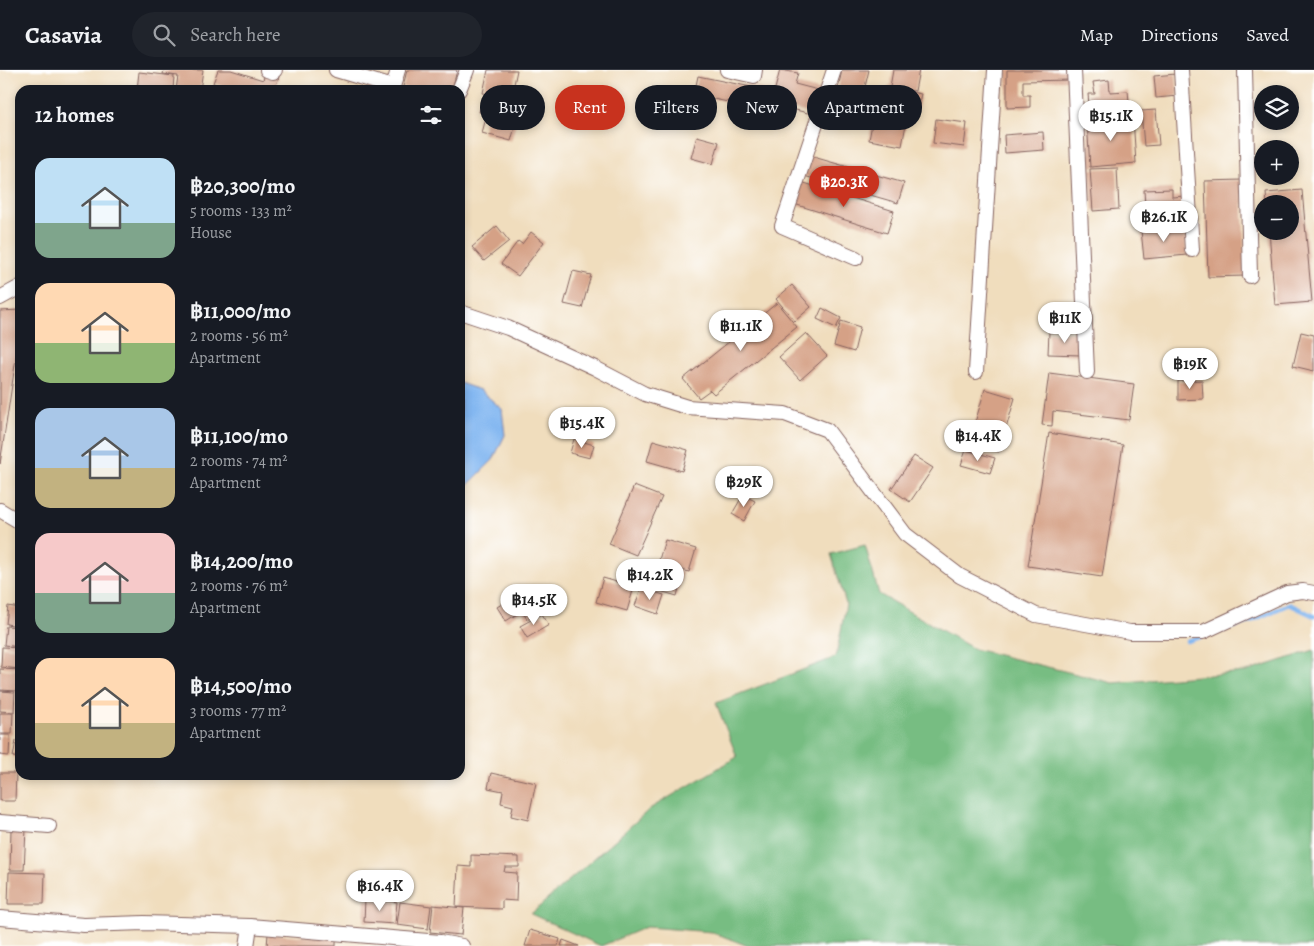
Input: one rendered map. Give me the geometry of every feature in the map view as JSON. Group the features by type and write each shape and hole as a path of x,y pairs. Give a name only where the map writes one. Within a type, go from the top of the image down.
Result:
{"street":[{"path":"267,70 273,72 275,70"},
{"path":"336,70 383,85"},
{"path":"393,85 398,70"},
{"path":"461,85 467,70"},
{"path":"727,70 754,76 755,70"},
{"path":"834,70 782,226 856,258"},
{"path":"976,372 995,70"},
{"path":"1074,70 1087,372"},
{"path":"1180,70 1192,250"},
{"path":"1246,70 1250,276"},
{"path":"0,298 15,290"},
{"path":"465,314 508,328 595,368 645,394 687,406 785,414 827,430 905,534 960,576 1036,615 1130,632 1202,632 1287,593 1303,591 1314,593"},
{"path":"0,510 15,519"},
{"path":"0,822 49,826"},
{"path":"0,918 84,926 144,923 250,926 355,941 462,946"},
{"path":"247,946 250,926"}],"green space":[{"path":"865,545 879,594 974,649 1113,683 1246,672 1314,650 1314,946 748,946 712,932 646,927 601,946 531,914 651,808 737,757 716,703 836,657 846,604 831,554"}],"water":[{"path":"465,385 480,390 502,409 505,435 493,460 469,484 465,484"}],"building":[{"path":"164,70 203,70 201,85 177,85 178,76 163,74"},
{"path":"218,70 231,70 263,80 265,73 279,77 276,85 218,85 213,83"},
{"path":"407,70 457,70 453,85 403,85"},
{"path":"488,70 517,70 514,85 485,85"},
{"path":"780,70 798,73 795,84 807,87 807,113 797,110 797,85 776,85"},
{"path":"842,70 869,70 865,85 839,85"},
{"path":"893,70 919,70 916,85 890,85"},
{"path":"1007,70 1071,70 1071,80 1023,81 1023,95 1030,95 1030,107 1007,108"},
{"path":"139,72 174,76 173,85 138,85"},
{"path":"1176,74 1178,96 1156,98 1154,76"},
{"path":"698,76 742,85 727,85 727,102 717,100 717,85 696,85"},
{"path":"1109,80 1110,92 1128,91 1130,112 1090,115 1088,94 1095,94 1093,82"},
{"path":"1156,110 1159,145 1144,146 1141,111"},
{"path":"1133,118 1136,163 1090,167 1087,121"},
{"path":"936,119 967,123 964,147 933,143"},
{"path":"483,130 514,130 511,141 482,133"},
{"path":"871,130 905,130 902,146 869,140"},
{"path":"1043,132 1044,150 1005,153 1004,135"},
{"path":"697,136 719,142 713,164 691,158"},
{"path":"810,156 904,183 898,203 804,176"},
{"path":"1117,168 1119,209 1093,211 1090,169"},
{"path":"1242,180 1245,276 1208,277 1205,181"},
{"path":"801,182 894,211 887,233 794,204"},
{"path":"1172,189 1172,197 1187,196 1188,217 1174,217 1174,222 1146,223 1144,190"},
{"path":"1302,190 1312,302 1275,305 1270,240 1299,240 1299,195 1266,195 1266,193"},
{"path":"497,226 509,241 484,261 472,247"},
{"path":"1184,226 1187,255 1144,259 1141,230"},
{"path":"531,232 544,242 518,276 501,264 518,241 522,244"},
{"path":"573,271 591,275 582,308 564,304"},
{"path":"792,285 811,307 795,321 776,299"},
{"path":"777,303 797,327 714,394 710,390 699,398 683,379"},
{"path":"822,308 841,318 836,328 817,319"},
{"path":"15,310 15,365 0,464 0,311"},
{"path":"841,321 860,327 854,352 834,346"},
{"path":"1049,332 1082,333 1081,355 1048,354"},
{"path":"1301,332 1314,335 1314,371 1293,366"},
{"path":"806,333 827,356 800,380 779,357"},
{"path":"1049,373 1134,384 1129,420 1053,411 1052,426 1042,425"},
{"path":"1202,380 1203,399 1178,400 1178,381"},
{"path":"985,389 1015,398 999,452 969,443"},
{"path":"1049,433 1123,445 1102,577 1028,566"},
{"path":"574,439 594,445 590,458 570,453"},
{"path":"653,440 688,450 682,471 647,461"},
{"path":"966,450 995,458 990,473 961,465"},
{"path":"914,456 933,468 910,502 891,489"},
{"path":"634,486 662,497 636,555 609,544"},
{"path":"743,495 755,501 744,521 732,514"},
{"path":"665,540 696,549 689,572 658,563"},
{"path":"652,563 683,572 677,596 646,587"},
{"path":"603,578 634,587 627,611 596,602"},
{"path":"533,585 541,599 535,603 540,611 527,619 522,611 506,621 497,607"},
{"path":"641,588 664,595 658,614 635,606"},
{"path":"8,606 15,607 15,625 6,624"},
{"path":"542,614 549,625 527,638 520,626"},
{"path":"6,626 15,627 15,646 4,645"},
{"path":"2,647 15,648 15,668 1,667"},
{"path":"0,669 15,670 15,691 0,690"},
{"path":"0,691 15,692 14,712 0,711"},
{"path":"0,713 13,713 12,734 0,734"},
{"path":"0,735 10,735 9,756 0,755"},
{"path":"0,773 15,773 15,801 0,801"},
{"path":"491,773 536,783 528,820 511,816 513,806 501,803 503,791 488,788"},
{"path":"11,829 26,829 24,870 10,870"},
{"path":"471,855 519,857 519,867 505,867 504,872 517,873 516,901 502,900 502,909 456,907 458,866 471,867"},
{"path":"9,872 45,873 44,904 8,904"},
{"path":"365,899 397,902 395,924 364,922"},
{"path":"400,902 431,906 428,929 397,925"},
{"path":"433,905 464,908 461,935 430,932"},
{"path":"530,930 560,939 558,946 525,946"},
{"path":"268,934 336,938 336,946 267,946"},
{"path":"563,940 579,946 561,946"}],"waterway":[{"path":"1219,631 1249,622 1289,604 1314,616"},
{"path":"1187,641 1200,637"}]}
